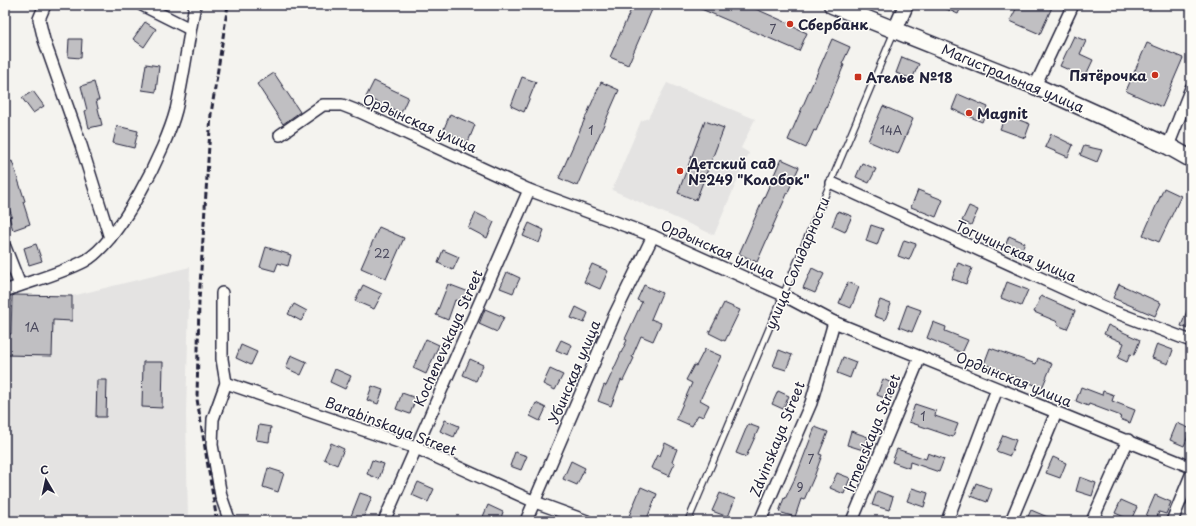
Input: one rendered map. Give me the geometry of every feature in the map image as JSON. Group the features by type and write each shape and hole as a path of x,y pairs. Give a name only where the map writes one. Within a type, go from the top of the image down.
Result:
{"main road":[{"name":"Магистральная улица","path":"832,5 1034,86 1168,146 1191,159"}],"street":[{"path":"45,5 39,19 44,40 81,145 110,238"},
{"path":"142,5 190,29"},
{"path":"5,291 54,274 86,260 110,238 128,213 146,183 176,111 195,5"},
{"name":"улица Солидарности","path":"895,30 906,5"},
{"path":"1034,86 1073,5"},
{"path":"1168,146 1191,88"},
{"name":"Ордынская улица","path":"280,135 323,105 342,105 367,115 529,190 653,236 783,295 834,322 1056,413 1128,440 1191,467"},
{"name":"Тогучинская улица","path":"832,183 1115,312 1191,341"},
{"name":"Kochenevskaya Street","path":"384,521 529,190"},
{"name":"Убинская улица","path":"526,521 614,316 653,236"},
{"path":"5,246 20,285"},
{"path":"222,293 222,359 226,383 213,418 212,445 221,496 229,519"},
{"name":"Zdvinskaya Street","path":"760,521 811,403 834,322"},
{"name":"Irmenskaya Street","path":"852,521 920,357"},
{"name":"Barabinskaya Street","path":"226,383 416,448 535,502 587,521"},
{"path":"947,521 997,389"},
{"path":"1010,521 1056,413"},
{"path":"1092,521 1128,440"},
{"path":"1172,521 1191,475"}],"lane":[{"name":"улица Солидарности","path":"688,521 832,183 895,30"}],"shaded area":[{"name":"Детский сад №249 \"Колобок\"","path":"667,83 755,119 741,148 749,153 714,235 612,190 641,121 648,118"},
{"path":"190,267 186,413 188,521 5,521 5,334 11,334 12,295 72,296"}],"building":[{"path":"633,5 654,5 628,65 610,57"},
{"path":"692,5 747,5 807,33 799,51"},
{"path":"937,5 962,5 958,14"},
{"path":"1018,5 1053,5 1040,34 1010,21"},
{"path":"145,22 156,29 144,47 133,39"},
{"path":"1074,36 1086,41 1080,54 1093,60 1085,77 1060,66"},
{"path":"69,39 82,39 81,58 68,57"},
{"path":"832,39 850,47 816,131 814,130 806,148 788,140"},
{"name":"Пятёрочка","path":"1147,43 1183,58 1162,107 1126,91"},
{"path":"902,57 919,64 912,79 896,73"},
{"path":"146,64 159,66 156,92 142,90"},
{"path":"274,73 300,112 283,124 257,84"},
{"path":"522,77 536,82 524,112 511,106"},
{"path":"374,81 408,97 401,113 366,97"},
{"path":"94,82 99,100 96,100 102,125 89,128 85,111 87,110 81,86"},
{"path":"601,82 619,90 577,186 559,178"},
{"path":"33,91 44,106 33,113 22,98"},
{"path":"958,94 988,107 982,122 952,109"},
{"path":"883,106 913,119 898,154 868,141"},
{"path":"450,114 475,125 468,142 443,131"},
{"path":"1006,115 1030,124 1025,138 1000,129"},
{"path":"705,121 724,128 696,200 678,193"},
{"path":"117,126 138,131 134,148 113,143"},
{"path":"1051,134 1073,145 1068,157 1045,147"},
{"path":"1084,146 1102,150 1097,162 1080,155"},
{"path":"781,159 799,167 757,262 739,254"},
{"path":"12,161 25,201 23,202 30,224 13,230 9,217 12,216 5,198 5,164"},
{"path":"862,163 876,169 869,183 856,177"},
{"path":"1164,188 1181,196 1159,242 1143,235"},
{"path":"918,190 943,200 936,217 911,207"},
{"path":"969,206 978,210 971,225 962,221"},
{"path":"838,211 852,216 845,232 832,226"},
{"path":"476,213 494,222 487,238 468,228"},
{"path":"529,223 544,230 539,243 523,236"},
{"path":"871,225 883,229 877,245 866,241"},
{"path":"379,227 404,238 386,279 361,268"},
{"path":"1009,236 1025,243 1019,256 1004,249"},
{"path":"904,240 916,244 909,260 898,256"},
{"path":"36,244 42,261 29,265 24,248"},
{"path":"266,247 291,255 288,266 278,263 275,271 260,267"},
{"path":"443,250 459,257 453,270 438,263"},
{"path":"958,263 972,268 966,284 952,279"},
{"path":"592,264 608,271 600,289 584,282"},
{"path":"812,268 824,274 815,293 803,288"},
{"path":"507,272 520,278 513,293 500,288"},
{"path":"848,282 859,287 851,308 839,303"},
{"path":"1007,282 1028,290 1021,306 1001,298"},
{"path":"448,284 469,292 465,303 455,300 448,320 436,315"},
{"path":"1119,284 1161,303 1155,316 1113,298"},
{"path":"363,285 382,294 374,309 355,301"},
{"path":"644,285 662,293 651,319 661,323 653,341 641,336 632,357 634,358 623,381 621,380 611,406 598,401 604,385 606,386 627,340 625,339 642,302 637,300"},
{"path":"12,296 72,296 72,321 53,320 52,356 5,355 5,334 11,334"},
{"path":"1041,296 1075,311 1067,329 1057,325 1058,322 1034,312"},
{"path":"880,300 891,304 885,320 874,316"},
{"path":"1191,301 1191,330 1181,326"},
{"path":"724,303 740,310 725,341 709,333"},
{"path":"294,304 307,311 301,321 288,314"},
{"path":"907,305 921,310 912,332 899,327"},
{"path":"576,307 588,313 584,323 571,318"},
{"path":"485,309 504,317 497,332 479,324"},
{"path":"933,322 946,327 945,331 968,340 962,353 927,338"},
{"path":"1108,325 1140,340 1134,355 1130,354 1127,362 1118,358 1124,343 1104,334"},
{"path":"426,339 439,345 426,374 413,368"},
{"path":"561,340 572,345 568,355 556,350"},
{"path":"1157,344 1173,350 1168,364 1152,358"},
{"path":"241,345 257,352 251,365 236,358"},
{"path":"990,348 1036,364 1038,358 1052,364 1042,388 984,364"},
{"path":"705,349 721,356 700,400 709,405 703,417 698,415 692,426 676,419 692,383 686,380 694,365 696,366"},
{"path":"779,350 792,355 786,370 773,366"},
{"path":"291,355 307,362 301,375 286,368"},
{"path":"843,357 856,362 850,378 837,373"},
{"path":"470,359 483,365 476,381 463,375"},
{"path":"143,362 163,362 162,408 142,407"},
{"path":"335,369 351,376 345,389 330,382"},
{"path":"550,369 563,375 555,390 543,384"},
{"path":"883,379 896,385 890,400 877,395"},
{"path":"97,380 107,380 106,417 96,417"},
{"path":"372,386 383,390 378,404 367,400"},
{"path":"1081,387 1102,395 1103,391 1114,395 1112,401 1135,410 1130,423 1120,419 1121,416 1089,404 1088,406 1076,401"},
{"path":"778,391 789,396 783,409 772,404"},
{"path":"402,393 416,398 410,414 396,409"},
{"path":"536,403 546,408 540,421 530,416"},
{"path":"915,404 936,411 935,416 958,424 953,437 909,422"},
{"path":"445,420 459,426 454,437 440,431"},
{"path":"1177,423 1191,429 1184,446 1170,440"},
{"path":"748,424 759,428 746,457 736,453"},
{"path":"259,425 271,427 269,442 256,440"},
{"path":"815,427 828,432 819,454 822,455 814,477 804,500 801,499 795,517 779,512 784,498 785,499 797,474"},
{"path":"851,431 868,437 863,450 847,445"},
{"path":"1003,435 1016,440 1010,456 996,451"},
{"path":"331,443 344,449 337,465 324,459"},
{"path":"665,443 677,449 672,462 675,463 669,476 651,468 657,455 660,456"},
{"path":"897,449 926,459 928,453 944,459 939,472 910,462 909,468 892,462"},
{"path":"515,452 527,456 521,470 510,466"},
{"path":"1053,457 1066,463 1060,478 1046,473"},
{"path":"372,460 384,464 379,479 367,474"},
{"path":"571,461 585,468 577,485 563,479"},
{"path":"268,468 284,473 278,492 263,487"},
{"path":"837,473 850,478 844,494 830,488"},
{"path":"1080,477 1096,483 1092,496 1076,491"},
{"path":"418,482 434,489 428,502 412,495"},
{"path":"976,483 992,489 987,502 971,496"},
{"path":"641,487 657,494 646,521 629,516"},
{"path":"912,488 928,493 924,507 907,501"},
{"path":"877,491 893,497 889,510 872,505"},
{"path":"360,493 372,497 362,521 349,521"},
{"path":"720,493 735,499 728,517 712,511"},
{"path":"1155,495 1171,502 1166,514 1159,512 1156,520 1146,516"},
{"path":"1121,500 1137,507 1131,520 1115,513"},
{"path":"488,505 503,512 500,521 487,521 482,519"},
{"path":"1031,510 1057,521 1026,521"}],"railway":[{"path":"217,521 197,399 199,301 211,114 228,5"}],"place":[{"name":"Сбербанк","path":"790,24"},
{"name":"Пятёрочка","path":"1155,75"},
{"name":"Ателье №18","path":"858,77"},
{"name":"Magnit","path":"969,113"},
{"name":"Детский сад №249 \"Колобок\"","path":"680,171"}]}
